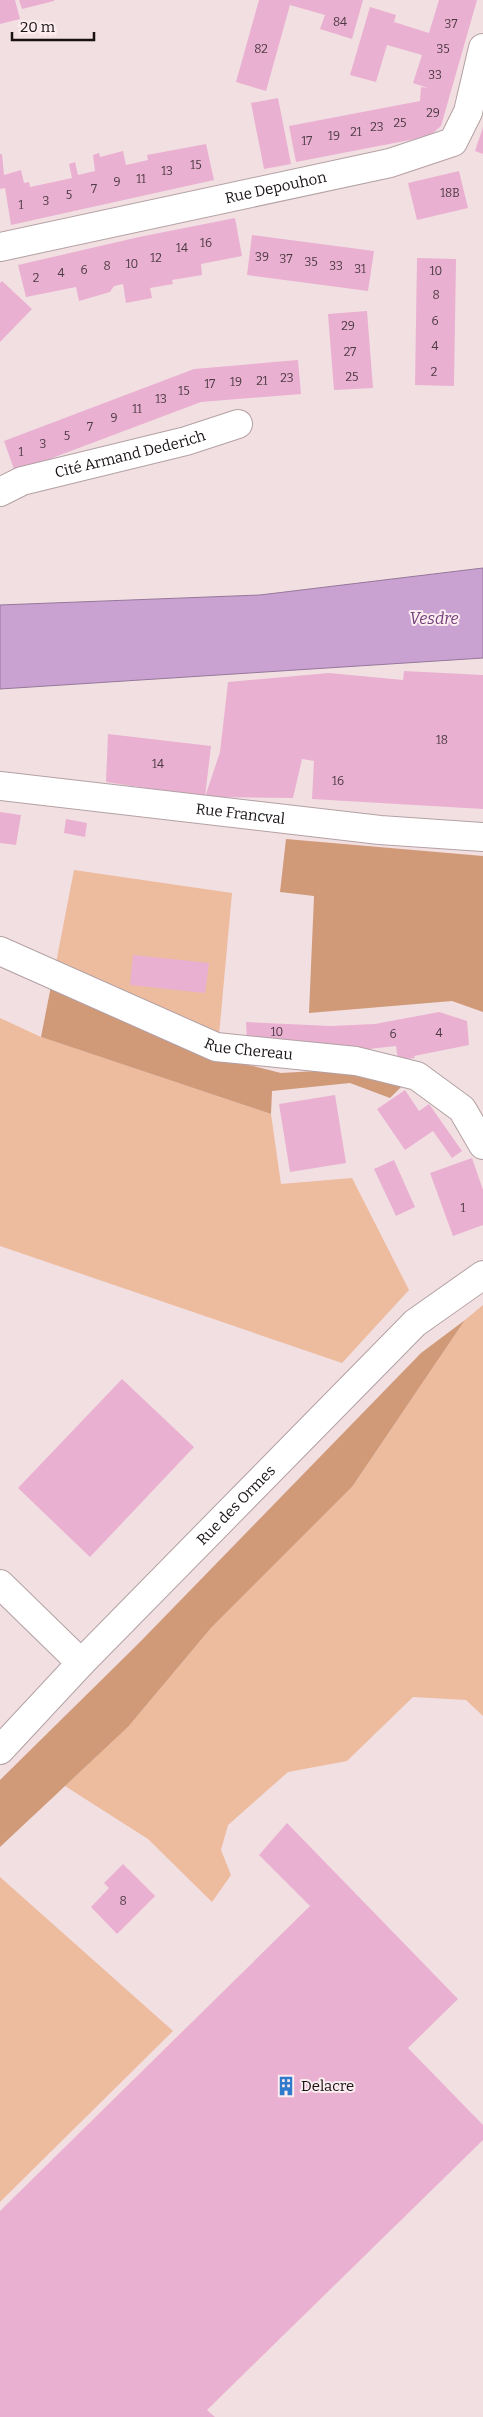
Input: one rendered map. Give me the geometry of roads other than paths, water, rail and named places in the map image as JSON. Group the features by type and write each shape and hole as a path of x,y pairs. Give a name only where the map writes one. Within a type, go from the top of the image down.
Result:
{"street":[{"name":"Rue Depouhon","path":"0,247 390,163 453,142 468,112 483,48"},
{"name":"Cité Armand Dederich","path":"11,486 186,441 238,424"},
{"name":"Rue Francval","path":"0,786 380,830 483,837"},
{"name":"Rue Chereau","path":"0,951 216,1047 356,1061 417,1076 462,1109 483,1145"},
{"name":"Rue des Ormes","path":"0,1750 80,1663 415,1323 483,1275"},
{"path":"0,1584 80,1663"}],"water":[{"name":"Vesdre","path":"483,568 483,658 0,689 0,605 260,595"}],"place":[{"name":"Delacre","path":"286,2086"}]}
